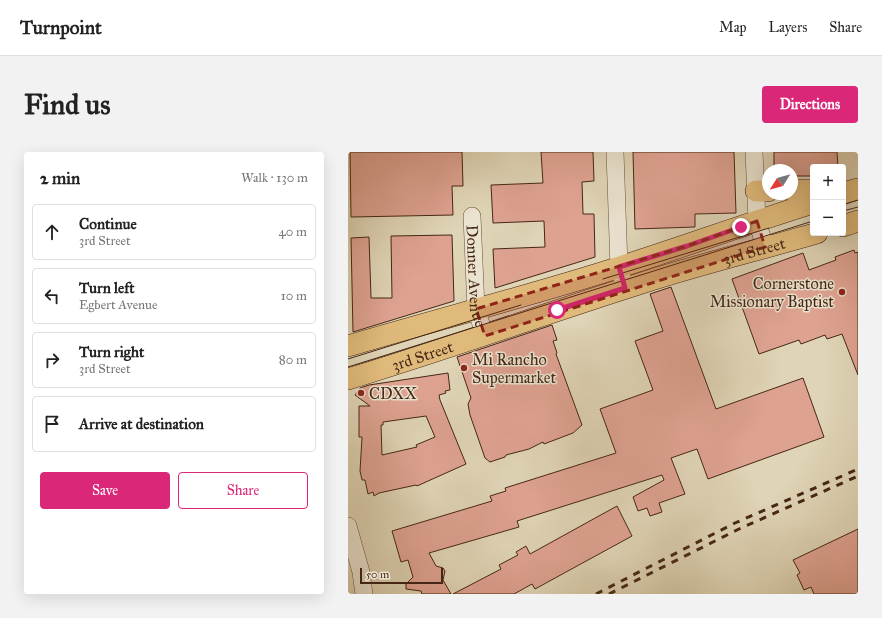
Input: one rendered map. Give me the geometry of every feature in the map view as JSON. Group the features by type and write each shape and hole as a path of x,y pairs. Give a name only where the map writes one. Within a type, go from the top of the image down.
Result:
{"main road":[{"path":"846,189 858,189"},
{"path":"846,192 858,189"},
{"path":"798,190 810,190"},
{"name":"3rd Street","path":"348,346 619,267 687,246 810,204"},
{"path":"846,225 858,221"},
{"name":"3rd Street","path":"348,379 485,336 530,319 714,260 810,235"}],"street":[{"path":"615,152 619,267 625,288"},
{"path":"754,152 762,191 757,221 765,247"},
{"name":"Donner Avenue","path":"472,216 476,308 485,336"},
{"path":"348,526 361,572 364,594"}],"highlighted area":[{"path":"757,221 765,247 485,336 476,309 687,246"}],"building":[{"path":"350,152 462,152 463,186 452,186 453,215 351,217"},
{"path":"541,152 593,152 594,181 582,182 583,214 594,214 595,257 495,288 493,249 545,247 544,221 493,223 491,185 543,183"},
{"path":"633,152 734,152 736,213 695,214 695,227 635,229"},
{"path":"774,152 837,152 838,164 810,164 810,176 798,176 798,164 774,164"},
{"path":"452,235 454,301 353,332 351,238 369,237 371,298 392,298 391,236"},
{"path":"854,250 855,253 858,252 858,375 842,334 827,339 825,335 801,344 799,340 759,354 732,279 803,253 809,270 836,260 835,257"},
{"path":"671,287 716,409 803,378 824,437 708,479 697,449 671,458 685,494 659,503 662,512 650,516 647,508 638,511 633,497 664,480 662,475 517,521 519,527 429,553 436,566 443,568 445,571 443,580 451,594 422,594 421,591 406,589 406,584 413,577 408,560 401,562 392,531 492,501 490,496 506,491 505,488 616,453 600,409 653,390 635,341 663,331 650,294"},
{"path":"552,325 557,340 553,341 556,354 582,425 573,433 544,444 543,442 529,449 506,455 505,457 490,462 485,458 470,415 468,404 471,398 457,357"},
{"path":"448,373 450,390 439,395 466,464 417,486 379,493 374,496 373,492 368,494 365,480 362,480 360,471 362,437 359,437 359,406 370,406 355,395 360,388 369,385","holes":["426,416 435,437 416,445 417,447 382,455 381,425 383,425 383,422"]},
{"path":"617,506 632,536 535,589 532,584 514,594 453,594 501,569 499,565 518,555 516,552 526,546 530,554"},
{"path":"858,529 858,594 814,594 811,587 804,590 797,575 800,573 793,560"}],"tram line":[{"path":"846,204 858,200"},
{"path":"846,210 858,207"},
{"path":"348,367 810,222"},
{"path":"603,279 769,228"},
{"path":"348,359 521,305"}],"railway":[{"path":"596,594 735,523 858,469"},
{"path":"609,594 739,529 858,476"}],"place":[{"name":"Cornerstone Missionary Baptist","path":"842,292"},
{"name":"Mi Rancho Supermarket","path":"464,368"},
{"name":"CDXX","path":"361,393"}],"route":[{"path":"557,310 625,288 619,267 687,246 741,227"}]}
